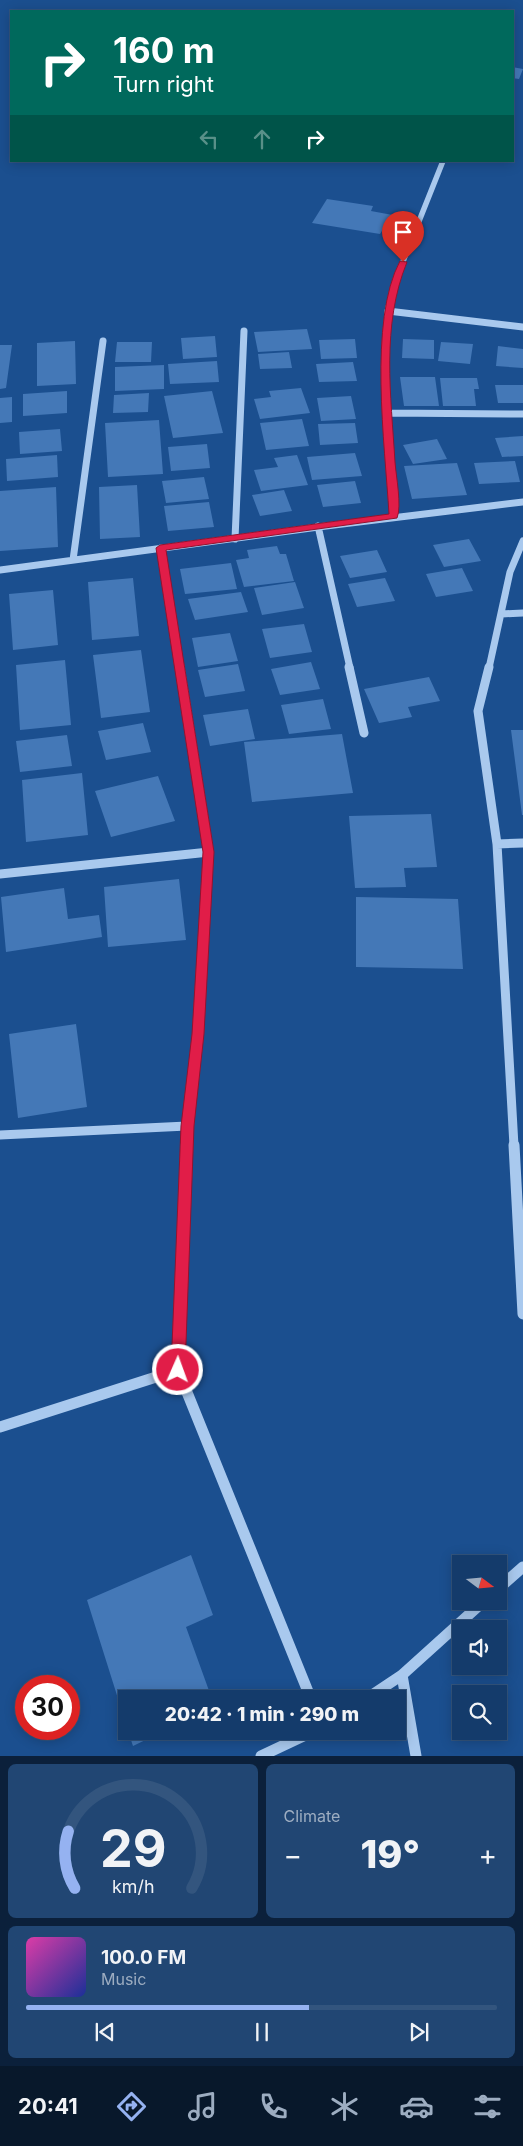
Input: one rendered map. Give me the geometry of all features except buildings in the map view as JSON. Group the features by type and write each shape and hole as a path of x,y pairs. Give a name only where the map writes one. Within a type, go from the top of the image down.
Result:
{"street":[{"path":"394,516 385,370 388,311 396,280 443,162"},
{"path":"388,311 523,327"},
{"path":"235,539 244,331"},
{"path":"73,560 103,342"},
{"path":"387,413 523,414"},
{"path":"0,570 394,516 523,502"},
{"path":"318,526 364,733"},
{"path":"523,541 510,572 502,614 478,711 497,844 523,1314"},
{"path":"160,548 208,852 198,1034 187,1126 178,1370 307,1690"},
{"path":"502,614 523,613"},
{"path":"497,844 523,843"},
{"path":"0,874 208,852"},
{"path":"0,1135 187,1126"},
{"path":"0,1427 178,1370"},
{"path":"508,1580 523,1567"},
{"path":"380,1690 402,1675 474,1610"},
{"path":"402,1675 416,1756"},
{"path":"261,1756 295,1740"}],"route":[{"path":"178,1370 187,1126 198,1034 208,852 160,548 394,516 385,370 388,311 403,262"}]}
